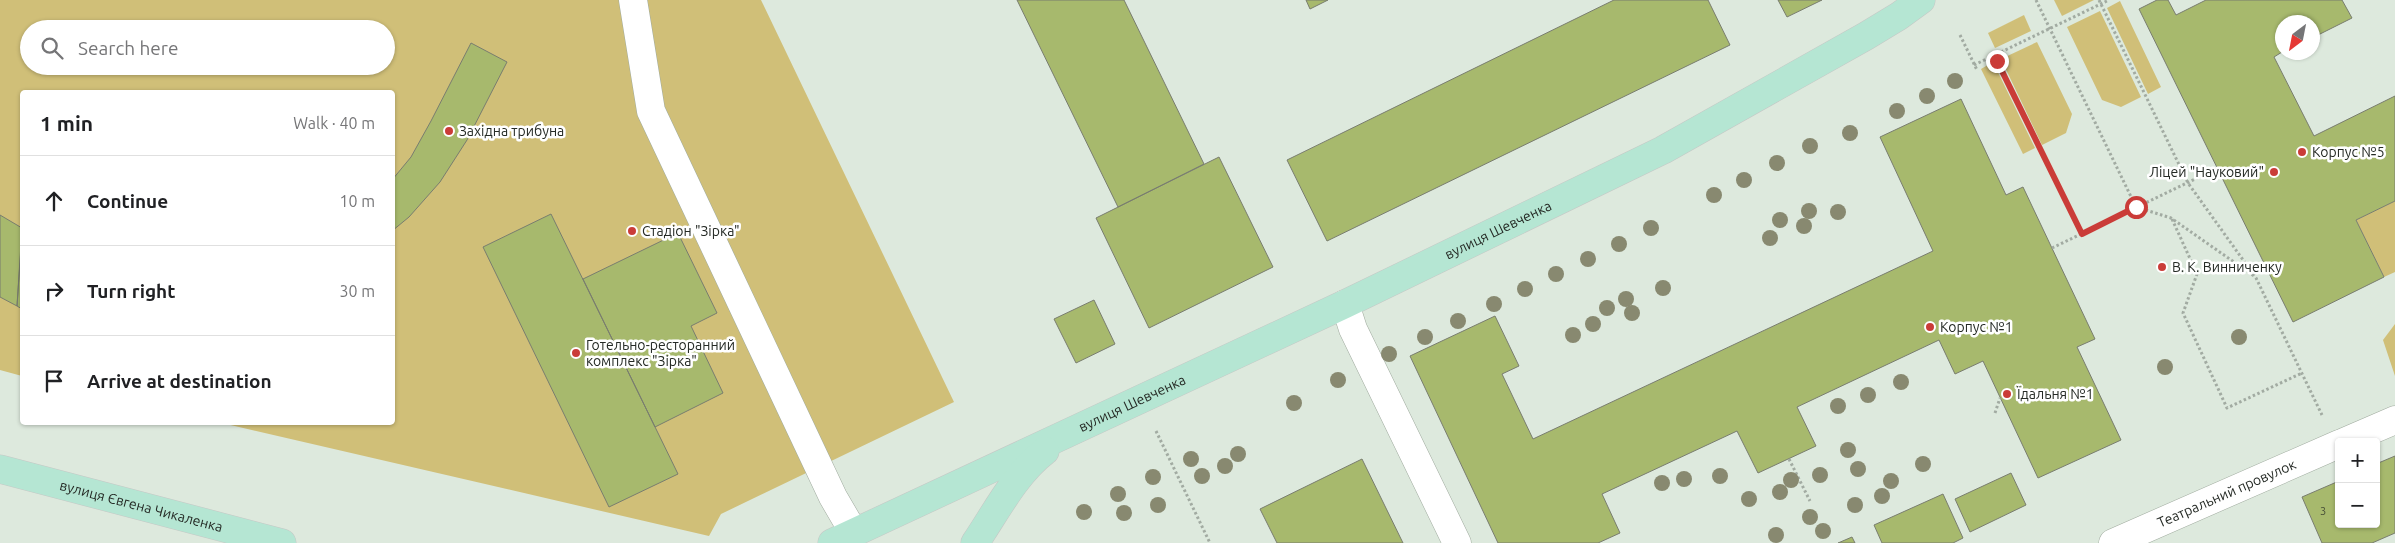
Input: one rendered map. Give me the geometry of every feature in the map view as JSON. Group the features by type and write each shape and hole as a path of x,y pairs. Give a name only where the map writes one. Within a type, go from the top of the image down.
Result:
{"main road":[{"name":"вулиця Шевченка","path":"843,538 1064,437 1663,150 1866,36 1921,0"},
{"name":"вулиця Шевченка","path":"975,543 1035,459 1064,437"},
{"name":"вулиця Євгена Чикаленка","path":"0,469 282,543"}],"street":[{"path":"633,0 651,110 833,497 843,538"},
{"path":"1345,304 1353,329 1457,543"},
{"name":"Театральний провулок","path":"2354,438 2395,420"},
{"name":"Театральний провулок","path":"2113,543 2335,446"}],"path":[{"path":"2036,0 2136,207 2171,218 2256,278"},
{"path":"1974,65 2100,2 2108,0"},
{"path":"2100,2 2188,183 2256,278 2302,373 2337,438"},
{"path":"1960,35 1977,70"},
{"path":"1994,55 2082,234"},
{"path":"2052,248 2218,168"},
{"path":"2171,218 2197,274 2183,313 2227,408 2302,373"},
{"path":"1995,413 2000,398"},
{"path":"1154,426 1210,543"},
{"path":"1789,459 1810,501"}],"shaded area":[{"name":"Стадіон \"Зірка\"","path":"0,0 761,0 954,402 721,514 709,536 231,425 395,425 395,90 20,90 20,375 0,370"},
{"path":"2054,0 2094,0 2062,16"},
{"path":"2120,1 2161,87 2148,94 2107,8"},
{"path":"2100,11 2141,97 2121,107 2102,100 2067,27"},
{"path":"2024,15 2031,31 1995,48 1988,33"},
{"path":"2037,42 2072,114 2066,133 2042,145 2001,59"},
{"path":"1993,62 2035,148 2023,154 1981,69"},
{"path":"2395,201 2395,272 2384,277 2356,220"},
{"path":"2395,324 2395,376 2383,340"}],"building":[{"path":"1017,0 1124,0 1204,164 1118,207"},
{"path":"1306,0 1328,0 1310,9"},
{"path":"1614,0 1708,0 1730,45 1327,241 1287,160"},
{"path":"1778,0 1822,0 1787,17"},
{"name":"Корпус №5","path":"2157,0 2168,0 2176,15 2206,0 2342,0 2352,18 2320,34 2320,15 2275,15 2274,57 2314,136 2395,96 2395,201 2356,220 2384,277 2293,322 2139,9"},
{"name":"Західна трибуна","path":"471,43 507,62 467,140 440,182 409,217 395,229 395,176 411,157"},
{"name":"Корпус №1","path":"1961,99 2006,195 2023,187 2095,339 2077,347 2121,440 2038,478 1983,361 1955,374 1939,340 1797,407 1816,446 1758,473 1737,431 1602,494 1620,533 1598,543 1498,543 1410,356 1495,316 1519,366 1502,374 1533,439 1933,251 1880,137"},
{"path":"1219,157 1273,267 1149,328 1096,218"},
{"name":"Готельно-ресторанний комплекс \"Зірка\"","path":"551,214 678,474 609,507 483,247"},
{"path":"0,215 20,227 20,259 17,306 0,297"},
{"path":"678,233 717,313 691,326 723,393 655,427 583,279"},
{"path":"20,263 20,308 17,306"},
{"path":"1094,300 1115,344 1076,363 1054,319"},
{"path":"2395,456 2395,533 2372,543 2322,543 2302,497 2335,483 2335,528 2380,528 2380,462"},
{"path":"1362,459 1403,543 1277,543 1260,509"},
{"path":"2011,473 2026,505 1970,532 1955,499"},
{"path":"1943,494 1963,538 1953,543 1882,543 1874,525"},
{"path":"1852,537 1855,543 1838,543"}],"place":[{"name":"Західна трибуна","path":"449,131"},
{"name":"Корпус №5","path":"2302,152"},
{"name":"Ліцей \"Науковий\"","path":"2274,172"},
{"name":"Стадіон \"Зірка\"","path":"632,231"},
{"name":"В. К. Винниченку","path":"2162,267"},
{"name":"Корпус №1","path":"1930,327"},
{"name":"Готельно-ресторанний комплекс \"Зірка\"","path":"576,353"},
{"name":"Їдальня №1","path":"2007,394"}],"route":[{"path":"1997,61 2082,234 2136,207"}]}
